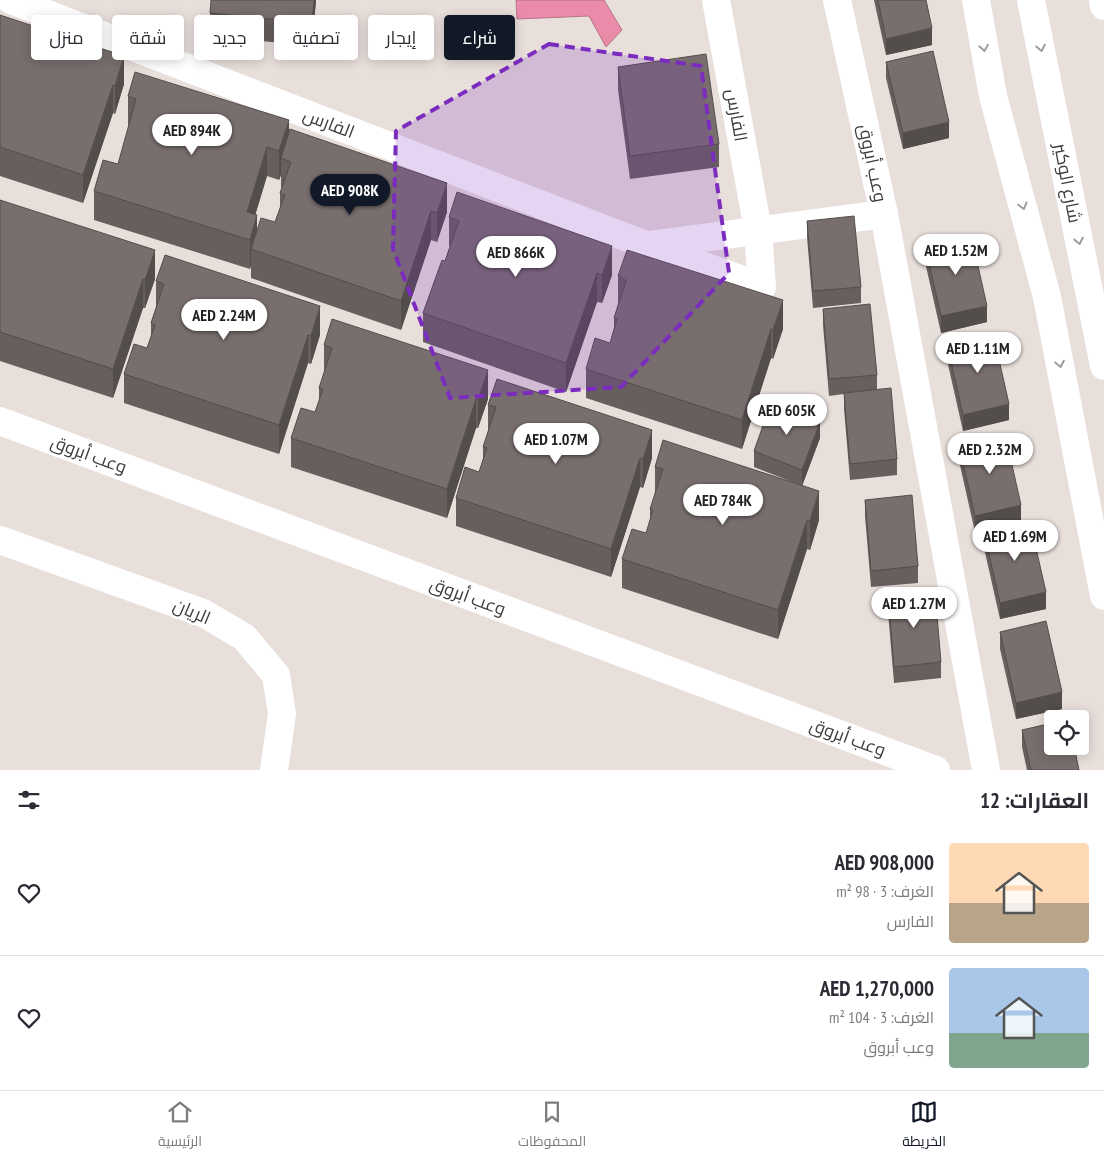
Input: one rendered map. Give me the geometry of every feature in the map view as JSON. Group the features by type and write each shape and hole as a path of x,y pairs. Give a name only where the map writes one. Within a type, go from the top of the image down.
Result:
{"street":[{"name":"الفارس","path":"11,0 646,245 762,287 758,230 716,0"},
{"name":"وعب أبروق","path":"837,0 884,214 986,770"},
{"path":"976,0 993,96 1048,297 1104,596"},
{"name":"شارع الوكير","path":"1031,0 1104,366"},
{"path":"1103,0 1104,6"},
{"name":"الفارس","path":"646,245 884,214"},
{"name":"وعب أبروق","path":"0,421 936,770"},
{"name":"الريان","path":"0,540 203,613 244,637 276,675 282,714 274,770"}],"highlighted area":[{"path":"549,44 701,66 729,273 621,387 450,398 393,249 396,131"}],"shaded area":[{"path":"516,0 604,0 622,30 606,47 589,16 517,19"}],"building":[{"path":"211,0 314,0 313,15 274,15 274,19 264,18 264,15 210,13"},
{"path":"878,0 926,0 932,28 886,39"},
{"path":"0,15 31,25 31,60 102,60 102,49 112,52 112,60 123,60 83,175 0,147"},
{"path":"933,51 949,122 903,133 886,62"},
{"path":"706,54 719,144 630,156 618,67"},
{"path":"135,72 289,120 279,151 267,147 247,212 257,215 250,240 94,191 103,160 118,164 136,99 128,96"},
{"path":"290,129 447,183 437,213 431,211 401,301 251,249 261,218 275,222 285,195 280,193 291,162 281,158"},
{"path":"457,192 612,246 602,275 597,273 566,363 423,313 442,260 445,261 459,221 449,217"},
{"path":"0,200 155,250 145,280 143,279 113,369 0,332"},
{"path":"854,216 861,287 813,291 807,221"},
{"path":"971,235 987,306 941,316 925,246"},
{"path":"627,250 783,300 773,330 771,329 742,420 586,369 595,338 610,343 617,319 614,318 627,278 618,276"},
{"path":"165,255 320,306 311,336 308,335 279,425 124,374 134,344 147,348 155,325 151,323 164,284 156,281"},
{"path":"870,304 877,375 829,379 823,309"},
{"path":"332,319 488,370 478,400 476,399 447,489 291,438 301,408 315,412 323,389 319,388 332,348 324,345"},
{"path":"993,333 1009,404 963,415 947,344"},
{"path":"497,379 652,430 643,459 640,458 611,549 456,498 465,467 479,472 487,448 483,447 496,407 488,405"},
{"path":"891,388 897,459 850,464 844,393"},
{"path":"771,403 820,422 802,470 754,451"},
{"path":"1005,434 1021,505 975,516 959,445"},
{"path":"663,440 819,491 810,521 807,520 778,610 622,559 632,529 646,533 653,510 650,509 663,469 655,467"},
{"path":"912,495 918,566 871,571 865,500"},
{"path":"1030,522 1046,592 1000,603 984,532"},
{"path":"935,592 941,662 894,667 888,596"},
{"path":"1046,621 1062,692 1016,703 1000,632"},
{"path":"1044,725 1044,755 1076,755 1079,770 1031,770 1022,730"}]}
